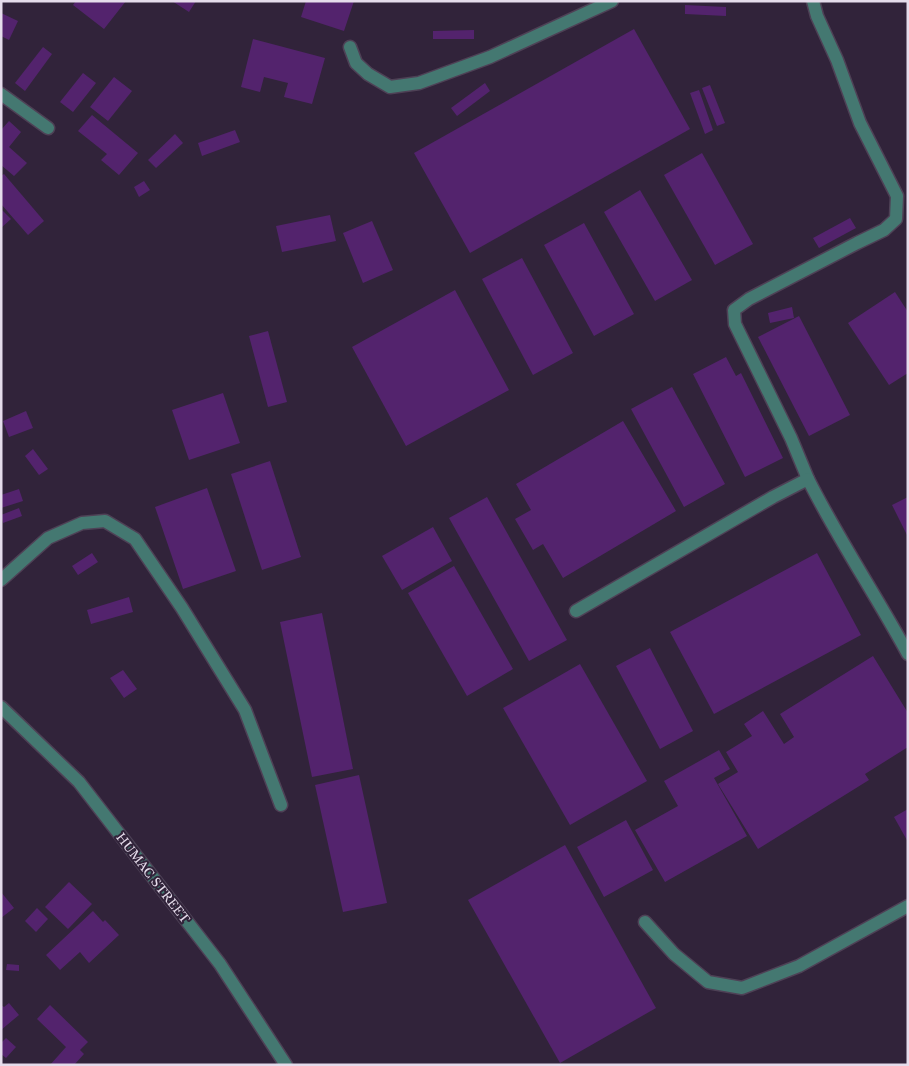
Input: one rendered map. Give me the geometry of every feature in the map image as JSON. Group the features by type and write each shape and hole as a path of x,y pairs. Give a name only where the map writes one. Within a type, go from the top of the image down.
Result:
{"street":[{"path":"350,48 356,63 368,74 390,87 419,83 490,57 612,1"},
{"path":"813,1 817,16 837,60 860,123 897,196 896,219 884,230 749,298 734,310 735,324 791,438 808,480 824,512 908,654"},
{"path":"1,94 48,128"},
{"path":"576,611 773,497 808,480"},
{"path":"1,580 48,538 82,523 105,521 135,539 182,608 245,710 281,806"},
{"name":"HUMAC STREET","path":"1,707 79,782 220,964 286,1065"},
{"path":"646,922 674,954 708,982 742,988 799,966 908,906"}],"building":[{"path":"76,1 126,1 104,29 73,5"},
{"path":"172,1 196,1 189,12"},
{"path":"306,1 354,1 344,31 301,17"},
{"path":"685,5 726,7 726,16 685,14"},
{"path":"1,13 18,21 9,40 1,36"},
{"path":"634,29 690,129 470,253 414,153"},
{"path":"474,30 474,39 433,39 433,31"},
{"path":"253,39 325,58 312,104 284,97 288,83 264,77 260,92 241,87"},
{"path":"43,47 52,54 25,91 15,83"},
{"path":"83,73 96,83 73,112 60,102"},
{"path":"114,77 132,91 108,121 90,107"},
{"path":"485,83 490,91 457,116 451,108"},
{"path":"710,85 725,123 717,126 702,88"},
{"path":"699,90 713,130 705,134 690,93"},
{"path":"92,115 138,153 119,175 101,160 107,154 78,131"},
{"path":"9,121 21,132 9,147 27,163 14,176 1,165 1,130"},
{"path":"235,130 240,142 202,156 198,143"},
{"path":"175,134 183,143 156,168 148,160"},
{"path":"702,153 753,244 715,265 664,175"},
{"path":"4,174 44,221 28,235 1,204 1,176"},
{"path":"144,181 150,190 139,197 134,187"},
{"path":"640,190 692,280 655,301 604,212"},
{"path":"1,209 11,219 1,228"},
{"path":"330,215 336,241 282,252 276,226"},
{"path":"850,218 856,228 819,248 813,238"},
{"path":"372,221 393,270 363,283 343,233"},
{"path":"584,223 634,314 594,336 544,245"},
{"path":"522,258 573,353 533,375 482,279"},
{"path":"455,290 509,390 406,446 352,347"},
{"path":"895,292 908,312 908,373 889,385 848,323"},
{"path":"792,307 794,318 770,323 768,313"},
{"path":"799,316 850,415 809,436 758,337"},
{"path":"268,331 287,402 268,407 249,336"},
{"path":"726,357 736,376 741,373 783,458 745,477 693,374"},
{"path":"672,387 725,484 684,507 631,409"},
{"path":"223,393 240,443 189,460 172,410"},
{"path":"26,411 33,428 9,437 3,421"},
{"path":"623,421 676,511 563,578 543,544 533,550 515,519 531,510 516,484"},
{"path":"33,449 48,469 39,475 25,456"},
{"path":"270,461 301,557 262,570 231,474"},
{"path":"207,488 236,571 183,589 155,507"},
{"path":"19,489 23,501 1,508 1,495"},
{"path":"487,497 567,640 529,661 449,518"},
{"path":"908,497 908,537 892,505"},
{"path":"19,508 22,516 3,523 1,515"},
{"path":"433,527 452,561 402,590 382,556"},
{"path":"92,553 98,562 78,575 72,566"},
{"path":"817,553 861,635 714,714 670,632"},
{"path":"454,566 513,669 467,696 408,593"},
{"path":"129,597 133,612 91,624 87,610"},
{"path":"322,613 353,769 312,777 280,622"},
{"path":"650,648 693,731 660,749 616,666"},
{"path":"873,656 908,713 908,747 865,774 869,780 758,849 718,784 738,772 726,752 752,736 744,724 763,711 784,744 794,737 780,714"},
{"path":"580,664 647,781 570,825 503,708"},
{"path":"123,670 137,689 124,698 110,678"},
{"path":"719,750 730,769 714,778 747,836 665,882 635,830 678,806 664,781"},
{"path":"359,775 387,903 343,912 315,785"},
{"path":"908,809 908,842 894,817"},
{"path":"626,820 653,870 604,897 577,847"},
{"path":"565,845 656,1008 560,1063 468,900"},
{"path":"69,882 92,904 68,929 45,907"},
{"path":"1,892 14,908 1,918"},
{"path":"37,908 48,919 36,932 25,921"},
{"path":"93,911 103,922 105,920 119,935 89,963 80,952 60,970 46,955"},
{"path":"7,964 19,965 19,971 6,970"},
{"path":"9,1003 19,1015 1,1030 1,1005 4,1007"},
{"path":"50,1005 88,1042 80,1050 84,1054 74,1065 50,1065 66,1047 37,1019"},
{"path":"6,1038 16,1047 6,1058 1,1054 1,1043"}]}
